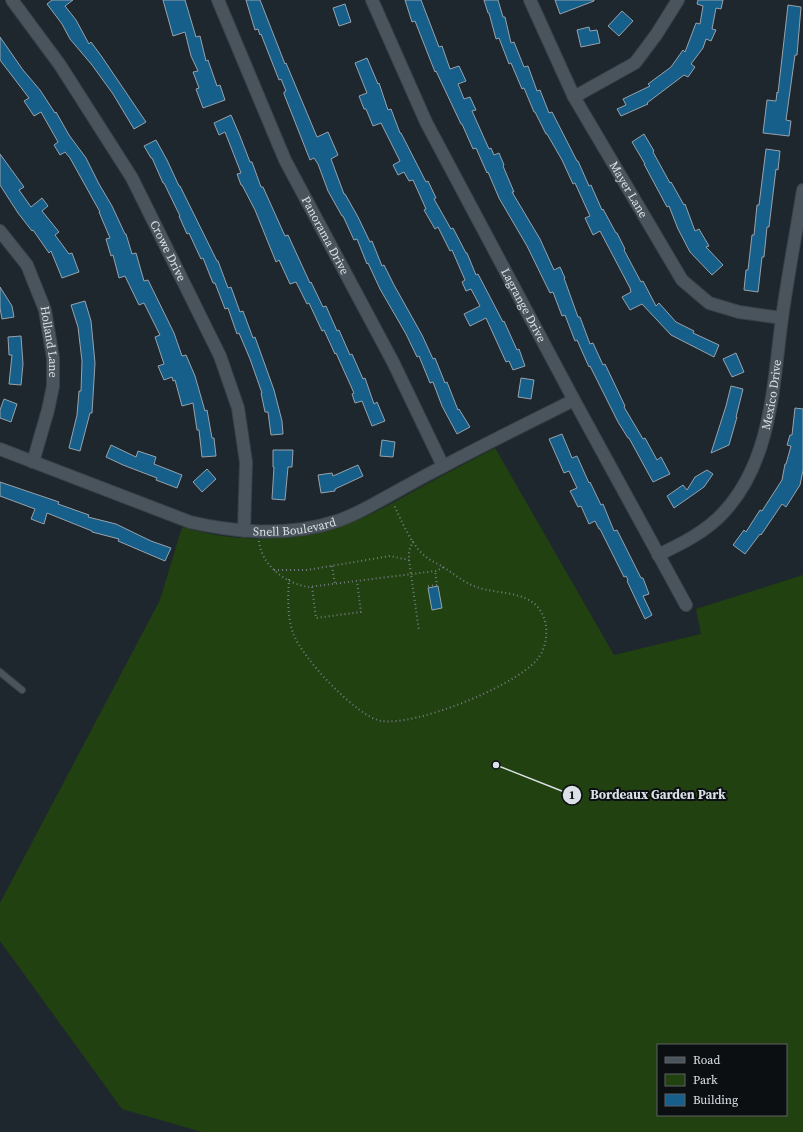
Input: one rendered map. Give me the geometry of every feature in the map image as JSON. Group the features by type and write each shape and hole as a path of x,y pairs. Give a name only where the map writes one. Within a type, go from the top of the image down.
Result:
{"street":[{"name":"Crowe Drive","path":"12,0 60,65 132,178 220,356 238,408 246,462 244,531"},
{"name":"Panorama Drive","path":"218,0 285,160 393,362 443,466"},
{"name":"Lagrange Drive","path":"372,0 426,122 574,400 686,605"},
{"name":"Mayer Lane","path":"530,0 574,97 682,280 710,303 739,312 782,318"},
{"path":"574,97 635,62 656,35 678,0"},
{"name":"Mexico Drive","path":"658,555 683,543 712,523 728,507 740,491 757,460 771,407 782,318 803,190"},
{"name":"Holland Lane","path":"0,231 27,265 45,310 53,358 53,386 48,410 33,462"},
{"name":"Snell Boulevard","path":"0,449 190,522 244,531 259,532 294,530 337,521 363,510 443,466 574,400"}],"lane":[{"path":"0,672 22,690"}],"path":[{"path":"289,580 288,601 290,623 293,633 307,658 336,689 361,710 378,720 388,721 426,715 462,703 482,695 529,668 540,656 544,646 546,634 546,623 542,613 536,605 519,595 494,592 472,586 425,556 413,541 389,496"},
{"path":"259,532 261,552 265,561 274,570 289,580 301,585 312,587 435,571 444,567"},
{"path":"413,541 409,551 409,560 419,631"},
{"path":"274,570 307,570 390,556 409,560"},
{"path":"332,566 335,584"},
{"path":"428,586 437,585 435,571"},
{"path":"312,587 316,618 361,612 357,581"}],"green space":[{"path":"495,448 614,655 701,634 696,609 803,575 803,1132 202,1132 122,1109 0,941 0,903 160,600 182,527 220,536 258,539 316,533 345,525 366,516"}],"building":[{"path":"52,0 73,0 65,6 76,20 89,44 91,42 146,122 134,129 113,94 92,65 70,39 62,24 47,4"},
{"path":"163,0 185,0 196,37 200,36 206,61 208,60 217,86 220,85 225,100 203,108 196,89 199,88 193,72 198,71 191,56 185,32 173,36"},
{"path":"246,0 260,0 285,64 286,63 317,137 328,132 338,155 331,159 344,194 358,217 370,242 372,241 382,266 384,265 422,335 433,359 435,358 445,383 447,382 458,410 459,409 470,427 457,434 442,406 433,382 430,383 419,356 417,357 406,334 380,289 368,263 367,264 357,239 354,240 343,216 328,191 318,164 314,158 310,160 284,94 286,91 281,79 279,80 261,34 260,35 258,29 255,30"},
{"path":"405,0 421,0 439,47 442,46 450,69 459,66 466,81 458,84 464,99 470,97 476,110 472,111 489,149 491,148 494,155 499,153 514,192 512,192 540,239 554,270 560,267 578,317 580,317 590,344 593,343 603,365 605,364 625,406 624,407 643,439 645,438 657,460 661,457 670,474 653,482 629,438 618,422 590,366 589,367 577,340 575,341 565,315 562,316 553,292 550,293 527,246 499,198 476,148 473,149 436,71 435,72 415,21 412,22"},
{"path":"484,0 498,0 503,17 505,17 511,43 514,42 524,67 528,66 537,91 540,90 549,113 552,112 578,161 589,186 591,185 602,210 603,209 617,233 641,282 643,281 656,306 659,303 676,322 694,331 693,333 719,345 714,357 671,335 642,304 630,310 622,297 631,292 630,288 600,231 593,235 585,218 590,216 575,183 573,184 562,160 534,112 511,63 509,64 499,38 496,39"},
{"path":"555,0 594,0 594,1 560,14"},
{"path":"698,0 723,0 721,9 716,8 712,29 716,30 711,41 706,39 703,48 691,64 695,67 688,77 684,75 647,103 648,104 621,116 617,109 626,105 623,99 650,86 648,84 671,67 683,50 685,52 696,23 700,24 703,6 697,4"},
{"path":"345,4 351,22 339,26 333,8"},
{"path":"788,5 801,7 797,55 795,55 786,120 791,121 789,136 763,133 767,100 776,101 777,92 778,93"},
{"path":"622,11 633,21 619,36 608,26"},
{"path":"589,27 590,31 597,30 600,43 581,47 577,30"},
{"path":"0,37 23,70 40,90 55,113 56,112 69,135 86,158 112,206 126,234 132,254 136,253 144,281 148,280 174,333 182,356 186,355 195,376 205,411 207,410 212,438 214,438 216,456 202,457 199,430 197,430 193,403 182,406 175,380 173,381 172,377 164,380 158,366 164,364 155,337 160,335 144,303 139,305 125,276 119,278 113,255 111,256 106,239 110,238 100,212 70,158 65,152 60,155 54,145 58,142 41,112 34,116 24,101 29,98 0,60"},
{"path":"367,58 378,84 379,83 388,110 391,109 400,133 426,182 428,181 436,198 434,199 467,253 476,275 478,274 503,322 504,321 517,350 519,349 525,366 513,370 509,361 506,362 486,318 470,326 464,314 480,306 471,289 466,291 462,282 465,280 452,250 450,251 438,227 435,229 424,210 426,209 413,180 409,181 404,172 398,175 393,165 400,161 381,123 373,126 359,96 367,93 355,63"},
{"path":"231,115 250,162 252,162 261,187 263,187 285,236 288,235 310,283 311,282 323,307 326,306 350,355 352,354 363,379 365,378 374,404 377,402 385,421 372,426 362,401 355,403 352,394 354,393 336,353 335,354 324,330 322,331 309,303 307,304 296,282 290,284 279,260 276,262 255,210 241,185 237,174 241,173 225,132 219,135 214,123"},
{"path":"644,134 670,183 671,182 684,205 685,204 695,231 699,229 709,246 706,247 723,265 712,275 690,252 678,229 669,206 667,207 632,142"},
{"path":"156,140 218,261 228,288 231,287 240,312 243,311 253,338 255,337 274,390 282,421 283,434 271,435 268,412 265,412 262,393 239,333 237,334 228,308 225,309 203,258 201,259 189,233 187,234 152,158 144,146"},
{"path":"766,149 780,151 778,170 776,169 769,227 767,227 764,257 762,257 758,292 744,290 752,235 754,235 757,205 759,205"},
{"path":"0,154 24,187 19,190 31,207 42,198 48,206 42,211 59,232 55,235 69,254 72,253 79,272 62,278 51,251 49,253 33,230 32,231 18,213 0,185"},
{"path":"0,287 12,306 14,317 2,319 0,308"},
{"path":"85,301 91,321 95,363 92,413 90,413 80,451 69,448 77,415 79,391 81,391 82,361 78,327 71,305"},
{"path":"21,336 23,364 21,385 9,384 12,355 9,355 8,337"},
{"path":"736,353 744,372 732,377 723,359"},
{"path":"521,378 534,380 531,399 518,397"},
{"path":"731,386 743,389 729,445 711,453 726,406"},
{"path":"4,399 17,404 11,422 0,418 0,410"},
{"path":"795,408 803,409 803,470 800,485 786,507 782,504 761,535 760,534 745,554 733,545 744,530 746,532 760,510 762,511 782,480 791,446 787,445 790,435 792,435"},
{"path":"562,434 572,458 577,456 589,483 590,482 601,505 603,504 614,531 617,530 641,578 643,578 649,594 643,596 652,615 645,619 626,576 624,577 600,529 595,521 589,524 581,506 578,507 570,491 577,488 569,471 564,473 549,439"},
{"path":"382,440 395,442 393,457 380,456"},
{"path":"111,445 136,457 138,451 156,457 154,464 182,475 177,488 106,457"},
{"path":"273,450 293,450 292,467 288,467 285,500 272,499 274,467"},
{"path":"358,465 363,476 335,489 335,491 321,493 318,475 332,473 333,476"},
{"path":"207,469 216,479 202,492 193,482"},
{"path":"707,470 713,474 704,487 674,508 667,496 683,485 687,490 695,477"},
{"path":"0,482 59,502 58,504 89,515 88,517 116,524 151,541 171,548 165,561 118,541 119,539 92,532 47,513 44,524 31,519 35,509 0,496"},
{"path":"438,586 442,608 432,610 428,588"}],"place":[{"name":"Bordeaux Garden Park","path":"496,765"}]}
